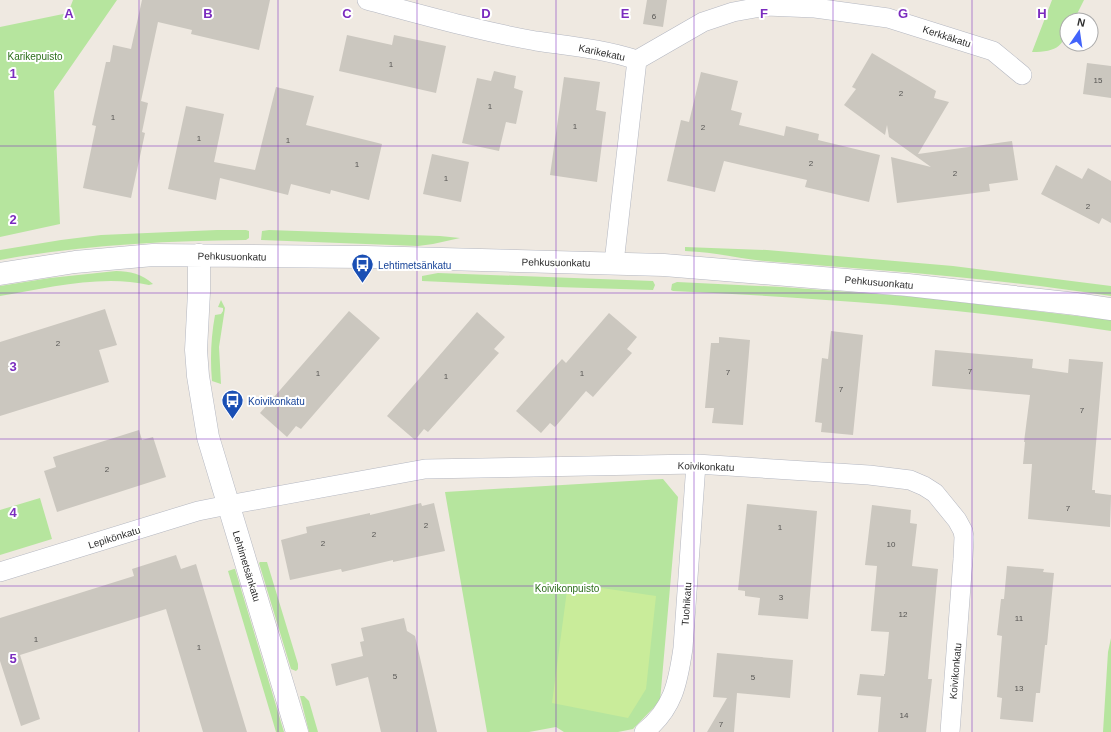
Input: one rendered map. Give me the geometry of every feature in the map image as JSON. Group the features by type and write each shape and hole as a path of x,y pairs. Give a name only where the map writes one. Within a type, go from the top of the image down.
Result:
{"main road":[{"name":"Pehkusuonkatu","path":"0,274 75,262 128,257 199,255 366,257 614,263 679,266 908,285 1111,309"},
{"name":"Lehtimetsänkatu","path":"199,255 196,350 198,376 208,437 297,732"}],"street":[{"name":"Karikekatu","path":"367,0 458,24 535,40 618,53 637,60 614,263"},
{"name":"Kerkkäkatu","path":"637,60 703,22 733,12 766,6 815,8 888,18 993,51 1022,75"},
{"name":"Koivikonkatu","path":"228,505 425,468 696,464 888,477 910,480 924,486 935,494 957,520 963,531 964,537 964,559 950,732"},
{"name":"Tuohikatu","path":"644,732 654,724 663,713 677,685 683,648 696,464"},
{"name":"Lepikönkatu","path":"0,572 198,511 228,505"}],"green space":[{"name":"Karikepuisto","path":"73,0 117,0 54,91 60,224 0,237 0,27 68,13"},
{"path":"1052,0 1084,0 1078,12 1059,12 1059,46 1048,51 1032,52"},
{"path":"246,230 249,231 249,238 246,240 184,241 92,247 0,260 0,250 61,240 101,235"},
{"path":"269,230 460,238 418,246 261,240 262,231"},
{"path":"685,247 767,250 953,266 1111,286 1111,296 981,279 764,261 685,251"},
{"path":"116,271 136,274 153,284 149,285 112,281 74,283 0,296 0,286 50,278"},
{"path":"438,273 653,281 655,285 653,290 422,281 422,276"},
{"path":"677,282 782,287 917,297 1111,320 1111,331 947,310 671,290 672,284"},
{"path":"221,300 225,308 219,347 221,384 212,381 211,356 215,315 221,314 223,311 223,308 218,307"},
{"name":"Koivikonpuisto","path":"663,479 678,497 660,701 633,729 618,732 564,732 556,727 529,732 487,732 445,492"},
{"path":"40,498 52,539 0,555 0,510"},
{"path":"267,562 298,664 298,669 296,671 291,669 259,563"},
{"path":"235,569 284,732 276,732 228,571"},
{"path":"568,583 656,596 646,689 628,718 552,703"},
{"path":"1111,638 1111,732 1103,732 1108,652"},
{"path":"300,696 304,696 309,701 318,732 309,732"}],"building":[{"path":"142,0 270,0 259,50 191,34 192,30 158,22 141,101 148,103 142,132 145,133 131,198 83,188 96,126 92,125 106,62 110,62 113,45 131,49"},
{"path":"647,0 667,0 663,27 643,24"},
{"path":"347,35 392,45 394,35 446,46 436,93 339,71"},
{"path":"872,53 936,91 934,98 949,102 918,154 1012,141 1018,180 989,184 990,191 897,203 891,157 931,167 889,137 887,125 885,135 844,105 856,89 852,87"},
{"path":"1087,63 1111,66 1111,98 1083,94"},
{"path":"494,71 516,76 514,88 523,91 516,124 506,122 499,151 462,143 477,78 491,81"},
{"path":"701,72 738,81 731,110 742,113 739,125 784,136 786,126 819,134 818,140 880,155 869,202 805,187 807,180 724,161 715,192 667,181 681,120 689,122"},
{"path":"564,77 600,82 596,110 606,112 597,182 550,175"},
{"path":"276,87 314,96 306,125 382,144 369,200 331,190 330,194 291,184 288,195 220,178 216,200 168,189 186,106 224,114 214,162 255,170"},
{"path":"432,154 469,162 461,202 423,194"},
{"path":"1056,165 1082,179 1088,168 1111,181 1111,223 1102,218 1099,224 1041,194"},
{"path":"105,309 117,345 99,350 109,382 0,416 0,342"},
{"path":"349,311 380,338 301,429 296,426 287,437 260,413"},
{"path":"477,312 505,337 494,349 499,353 428,432 424,429 415,440 387,416"},
{"path":"609,313 637,337 627,349 632,353 593,397 586,391 555,427 550,423 541,433 516,411 562,359 566,363"},
{"path":"831,331 863,335 853,435 821,432 822,423 815,422 822,358 828,359"},
{"path":"719,337 750,340 743,425 712,423 714,408 705,408 711,343 719,343"},
{"path":"935,350 1033,359 1032,368 1068,373 1069,359 1103,362 1092,490 1095,490 1095,493 1111,495 1110,527 1028,519 1032,464 1023,464 1024,442 1030,395 932,386"},
{"path":"139,430 142,440 153,437 166,477 57,512 44,471 56,467 53,457"},
{"path":"421,503 422,506 434,503 445,551 393,562 393,560 342,572 341,569 290,580 281,540 307,533 306,527 370,513 370,515"},
{"path":"747,504 817,511 808,619 758,615 760,598 745,596 745,591 738,590"},
{"path":"872,505 911,510 910,523 917,524 912,566 938,569 928,679 932,679 926,732 878,732 881,697 857,695 860,674 884,676 889,632 871,631 877,566 865,565"},
{"path":"176,555 181,569 196,564 247,732 203,732 166,609 20,655 40,719 21,726 0,661 0,618 134,576 132,569"},
{"path":"1007,566 1044,569 1043,572 1054,573 1047,645 1045,645 1040,693 1036,693 1033,722 1000,719 1002,698 997,697 1002,636 997,635 1001,599 1004,599"},
{"path":"404,618 407,631 415,636 437,732 381,732 368,677 336,686 331,664 363,656 360,642 364,641 361,628"},
{"path":"717,653 793,660 790,698 737,693 734,732 707,732 727,698 713,697"}],"place":[{"name":"Lehtimetsänkatu","path":"362,284"},
{"name":"Koivikonkatu","path":"233,420"}]}
